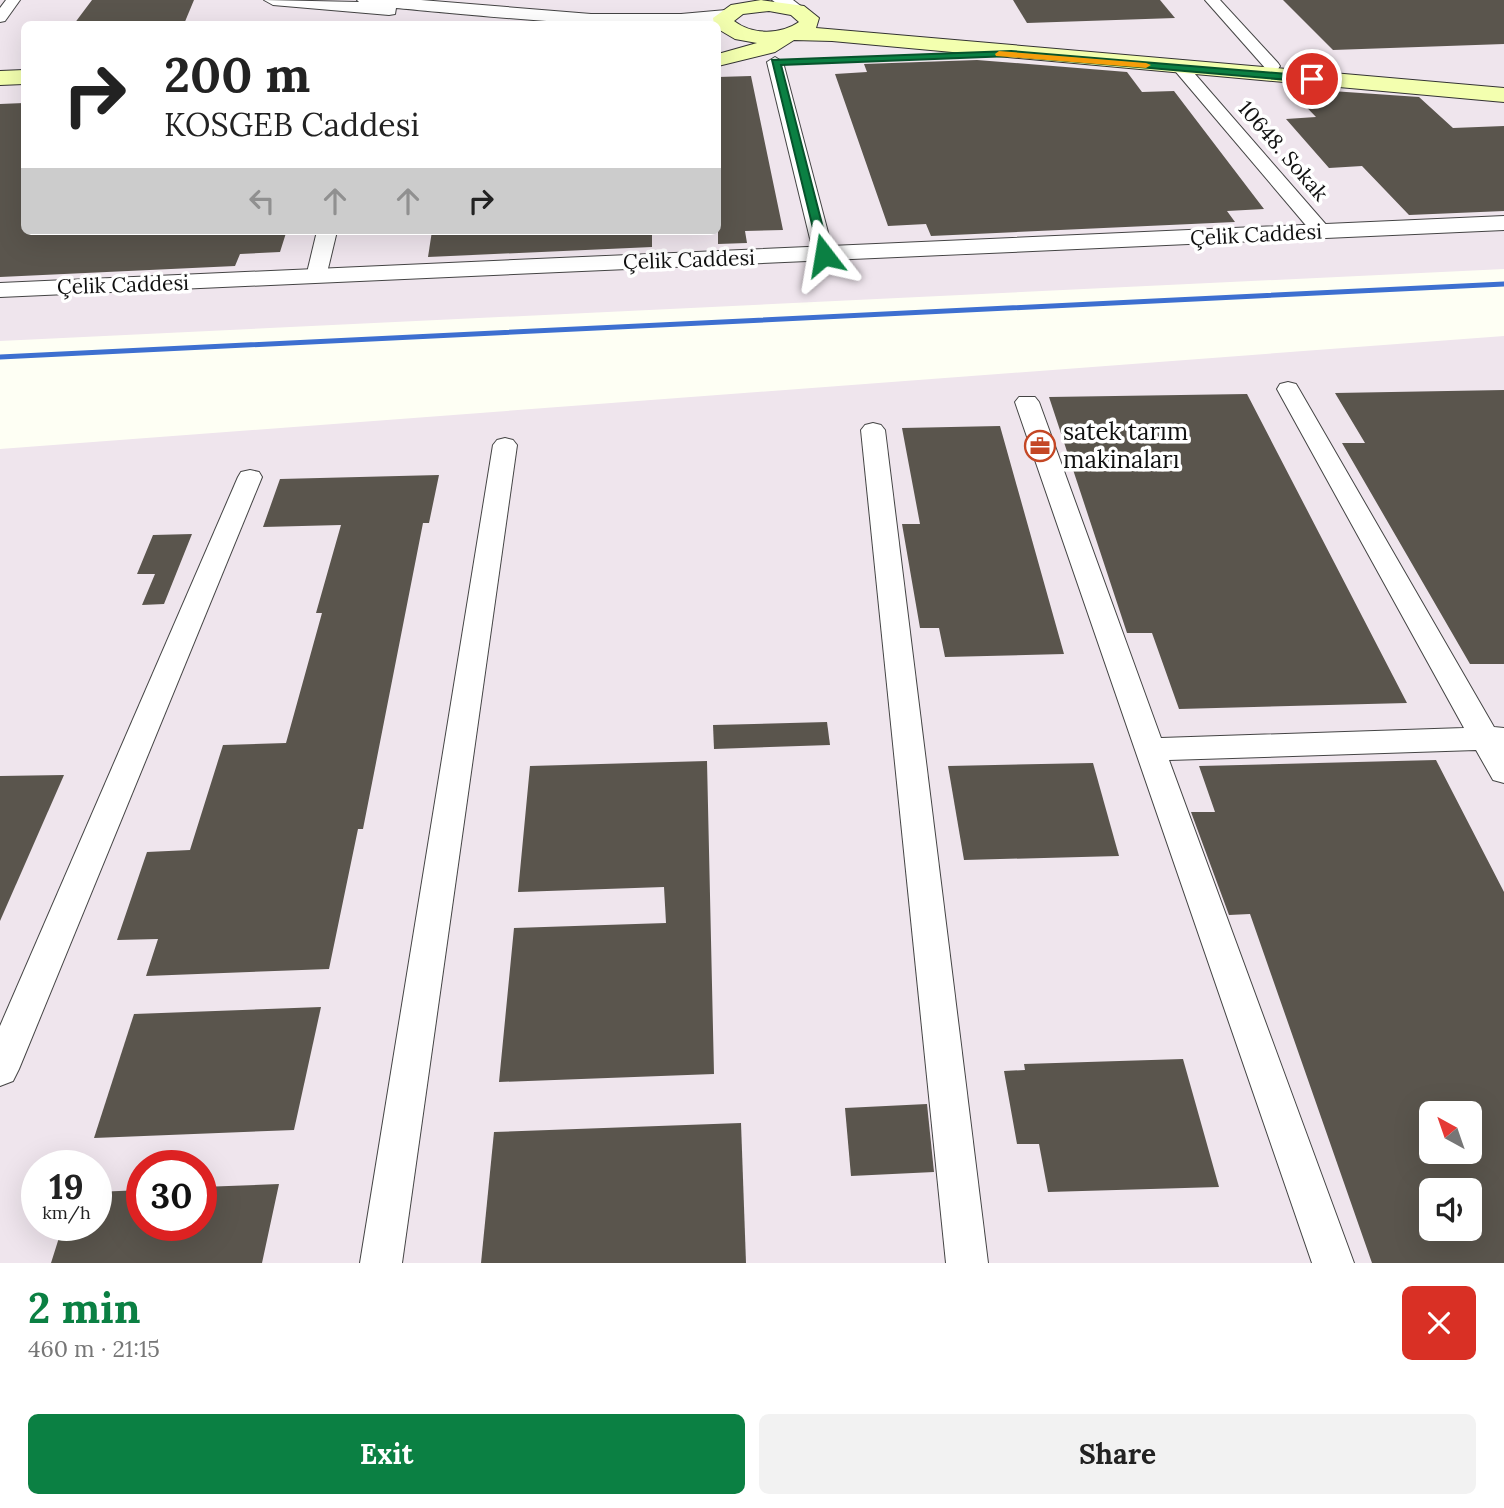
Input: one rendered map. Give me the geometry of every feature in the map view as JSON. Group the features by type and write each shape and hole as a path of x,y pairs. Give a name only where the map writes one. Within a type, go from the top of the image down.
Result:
{"main road":[{"path":"732,16 769,5 802,6 913,34 1504,85"},
{"path":"721,61 767,47 808,24 809,18 802,6"},
{"path":"845,15 913,34"},
{"path":"732,16 758,36 851,36 1182,69 1504,95"},
{"path":"721,45 729,39 732,16"},
{"path":"856,59 1011,53"},
{"path":"721,62 802,61"},
{"path":"0,78 21,77"},
{"path":"0,89 21,88"}],"street":[{"path":"0,18 13,0"},
{"path":"273,0 578,21 732,16"},
{"path":"366,0 578,21 687,0"},
{"path":"1212,0 1272,66"},
{"path":"775,62 824,255"},
{"name":"10648. Sokak","path":"1182,69 1322,232"},
{"name":"Çelik Caddesi","path":"0,290 1504,223"},
{"path":"316,277 326,235"},
{"path":"1288,389 1494,738 1504,772"},
{"path":"1027,402 1333,1263"},
{"path":"873,430 967,1263"},
{"path":"381,1263 505,445"},
{"path":"0,1069 250,477"},
{"path":"1151,749 1494,738"}],"shaded area":[{"path":"0,0 1504,0 1504,269 0,341"},
{"path":"1504,336 1504,1263 0,1263 0,449"}],"building":[{"path":"92,0 194,0 185,21 76,21"},
{"path":"1013,0 1160,0 1175,18 1027,23"},
{"path":"1283,0 1504,0 1504,44 1333,50"},
{"path":"977,60 1127,72 1142,92 1174,91 1264,209 1227,211 1235,222 931,236 926,224 888,226 835,74 867,72 864,64"},
{"path":"751,76 783,230 745,231 747,243 718,244 718,235 721,235 721,77"},
{"path":"1288,88 1419,97 1453,128 1504,126 1504,211 1409,215 1362,166 1329,168 1286,119 1316,117"},
{"path":"21,103 21,235 285,235 280,252 240,254 235,266 0,277 0,104"},
{"path":"431,235 652,235 652,247 428,257"},
{"path":"1504,390 1504,664 1470,664 1342,443 1365,443 1335,393"},
{"path":"1247,394 1407,703 1179,709 1152,633 1127,633 1049,397"},
{"path":"1000,426 1064,654 945,657 939,628 920,628 902,524 920,524 902,428"},
{"path":"439,475 429,523 423,523 363,829 358,829 329,969 146,976 158,939 117,940 147,852 190,850 223,745 286,743 322,613 316,613 341,525 263,527 280,479"},
{"path":"192,534 164,604 142,605 155,574 137,574 153,535"},
{"path":"827,722 830,745 714,749 713,725"},
{"path":"1436,760 1504,892 1504,1263 1372,1263 1250,914 1229,915 1191,812 1215,812 1199,766"},
{"path":"707,761 714,1074 499,1082 514,928 666,923 664,887 518,892 530,766"},
{"path":"1093,763 1119,856 964,860 948,766"},
{"path":"64,775 0,921 0,776"},
{"path":"321,1007 294,1130 94,1138 134,1014"},
{"path":"1183,1059 1219,1187 1048,1192 1039,1144 1017,1144 1004,1071 1025,1070 1024,1064"},
{"path":"927,1104 934,1172 851,1176 845,1108"},
{"path":"741,1123 746,1263 481,1263 494,1132"},
{"path":"279,1184 262,1263 51,1263 58,1241 112,1241 112,1191 126,1191 126,1241 217,1241 217,1186"}],"waterway":[{"path":"0,357 1504,284"}],"slow traffic":[{"path":"999,54 1146,65"}],"place":[{"name":"satek tarım makinaları","path":"1040,446"}],"route":[{"path":"824,255 775,62 1011,53 1312,79"}]}
